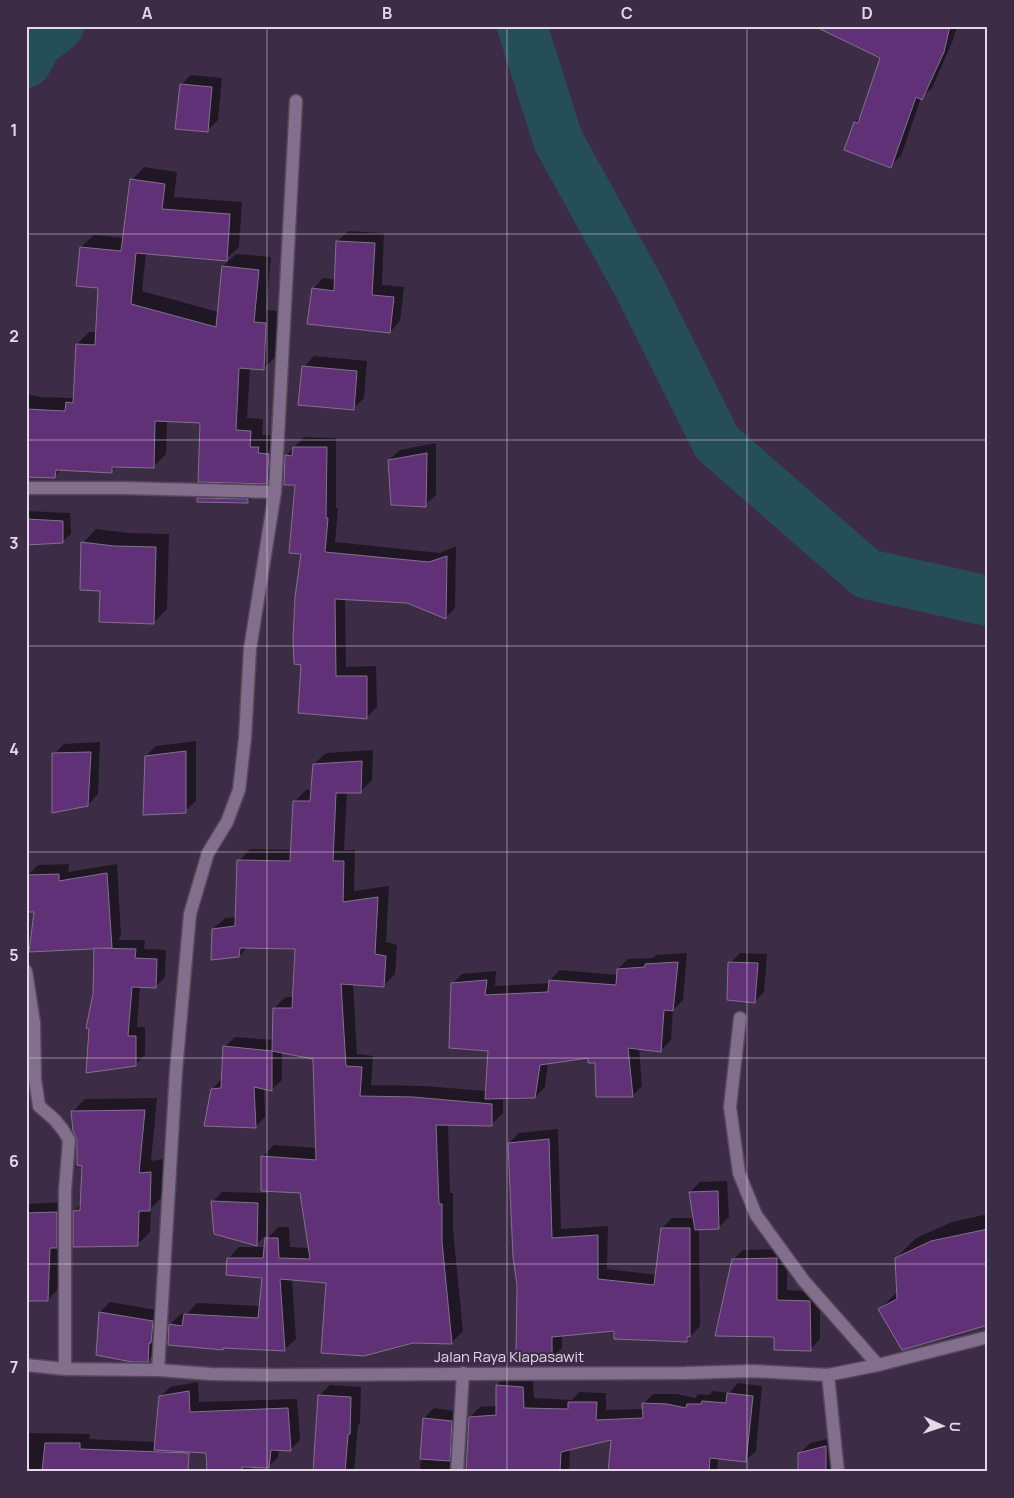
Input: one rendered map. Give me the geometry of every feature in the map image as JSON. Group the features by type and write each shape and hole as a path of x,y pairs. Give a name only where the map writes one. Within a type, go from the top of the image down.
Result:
{"street":[{"path":"158,1370 176,1071 190,914 208,853 227,822 239,790 245,738 250,649 275,492 296,101"},
{"path":"26,488 125,488 275,492"},
{"path":"26,972 34,1022 35,1079 39,1106 64,1130 69,1140 65,1190 65,1369"},
{"path":"740,1018 730,1107 739,1174 756,1215 804,1281 878,1365"},
{"name":"Jalan Raya Klapasawit","path":"26,1366 65,1369 158,1370 211,1374 275,1375 752,1371 828,1375 878,1365 988,1337"},
{"path":"457,1472 463,1373"},
{"path":"828,1375 838,1472"}],"building":[{"path":"814,26 950,26 944,52 922,100 916,97 891,168 844,150 854,122 858,123 880,58"},
{"path":"180,84 212,87 208,132 175,129"},
{"path":"130,179 165,184 162,209 230,214 227,261 136,253 131,304 216,327 222,266 259,270 254,322 266,323 264,370 239,368 236,430 251,431 250,447 259,447 258,453 269,454 267,484 198,482 200,423 155,421 154,468 112,467 112,473 56,470 55,478 26,477 26,409 65,411 66,402 73,403 76,344 95,345 98,288 76,286 80,247 121,251"},
{"path":"336,241 375,243 372,295 394,297 390,333 307,324 312,288 334,291"},
{"path":"302,366 357,371 354,410 298,405"},
{"path":"293,447 327,447 326,518 328,518 325,552 429,562 447,556 446,619 407,603 335,599 336,676 367,676 367,719 298,713 301,665 294,664 293,638 295,597 301,554 289,553 295,485 284,485 285,455 292,456"},
{"path":"427,453 426,507 391,505 388,460"},
{"path":"197,498 248,499 248,503 197,502"},
{"path":"26,519 63,521 63,543 26,545"},
{"path":"81,542 114,546 156,547 154,624 99,622 100,591 80,590"},
{"path":"186,751 186,813 143,815 145,756"},
{"path":"91,752 88,806 52,813 52,753"},
{"path":"362,761 361,793 336,793 333,861 344,861 343,902 378,897 375,954 386,956 384,987 341,984 346,1066 362,1067 360,1096 413,1097 492,1104 492,1126 436,1125 439,1204 442,1204 442,1242 452,1344 413,1343 364,1356 321,1353 326,1283 280,1279 285,1351 223,1348 223,1350 168,1345 169,1324 182,1326 184,1314 258,1318 262,1278 226,1275 227,1258 263,1258 265,1238 278,1238 279,1258 310,1259 300,1193 261,1191 261,1156 316,1160 313,1059 272,1051 273,1008 292,1008 295,949 240,948 239,957 211,960 212,929 235,926 237,860 290,861 293,801 310,801 313,764"},
{"path":"107,873 112,948 29,952 34,912 27,912 26,875 59,874 59,881"},
{"path":"94,948 136,949 135,958 157,959 156,988 132,987 128,1036 136,1036 136,1066 86,1073 89,1029 86,1028 93,994"},
{"path":"678,962 673,1011 664,1010 661,1052 628,1048 633,1097 596,1097 595,1063 588,1063 588,1058 540,1065 535,1098 485,1099 488,1051 449,1048 451,983 487,980 485,995 548,992 549,980 616,985 617,969 645,967 645,964"},
{"path":"728,962 758,963 755,1003 727,1000"},
{"path":"223,1046 272,1051 272,1091 254,1087 256,1128 204,1126 211,1089 221,1088"},
{"path":"145,1110 139,1173 151,1172 150,1211 139,1211 138,1246 73,1247 73,1211 80,1210 82,1166 77,1165 77,1140 73,1131 71,1111"},
{"path":"549,1139 552,1238 598,1235 598,1279 654,1285 661,1228 690,1228 690,1337 687,1337 687,1342 614,1339 614,1331 552,1337 552,1359 516,1356 517,1285 513,1257 508,1143"},
{"path":"718,1191 719,1229 695,1230 689,1192"},
{"path":"211,1201 258,1203 257,1246 214,1234"},
{"path":"57,1212 57,1248 50,1248 48,1301 26,1301 26,1213"},
{"path":"988,1229 988,1325 902,1350 878,1309 897,1299 895,1258 931,1241"},
{"path":"777,1258 777,1300 810,1301 811,1351 774,1350 774,1337 715,1336 732,1259"},
{"path":"99,1312 153,1321 148,1362 132,1362 96,1355"},
{"path":"496,1385 523,1387 524,1408 568,1409 568,1402 597,1402 596,1420 643,1418 642,1403 667,1404 686,1408 687,1404 701,1404 702,1401 726,1403 727,1393 753,1396 746,1462 710,1458 709,1472 608,1472 611,1440 561,1452 560,1472 466,1472 469,1417 496,1415"},
{"path":"189,1391 190,1412 288,1408 291,1451 271,1450 269,1468 242,1467 242,1472 207,1472 206,1453 154,1450 159,1396"},
{"path":"318,1395 351,1397 350,1434 348,1435 345,1472 313,1472"},
{"path":"423,1418 452,1421 450,1461 420,1459"},
{"path":"45,1443 80,1443 80,1449 189,1453 188,1472 42,1472"},
{"path":"826,1446 826,1472 798,1472 798,1453"}],"waterway":[{"path":"26,63 38,42 59,26"},
{"path":"522,26 558,140 639,287 717,443 867,574 988,601"}]}
